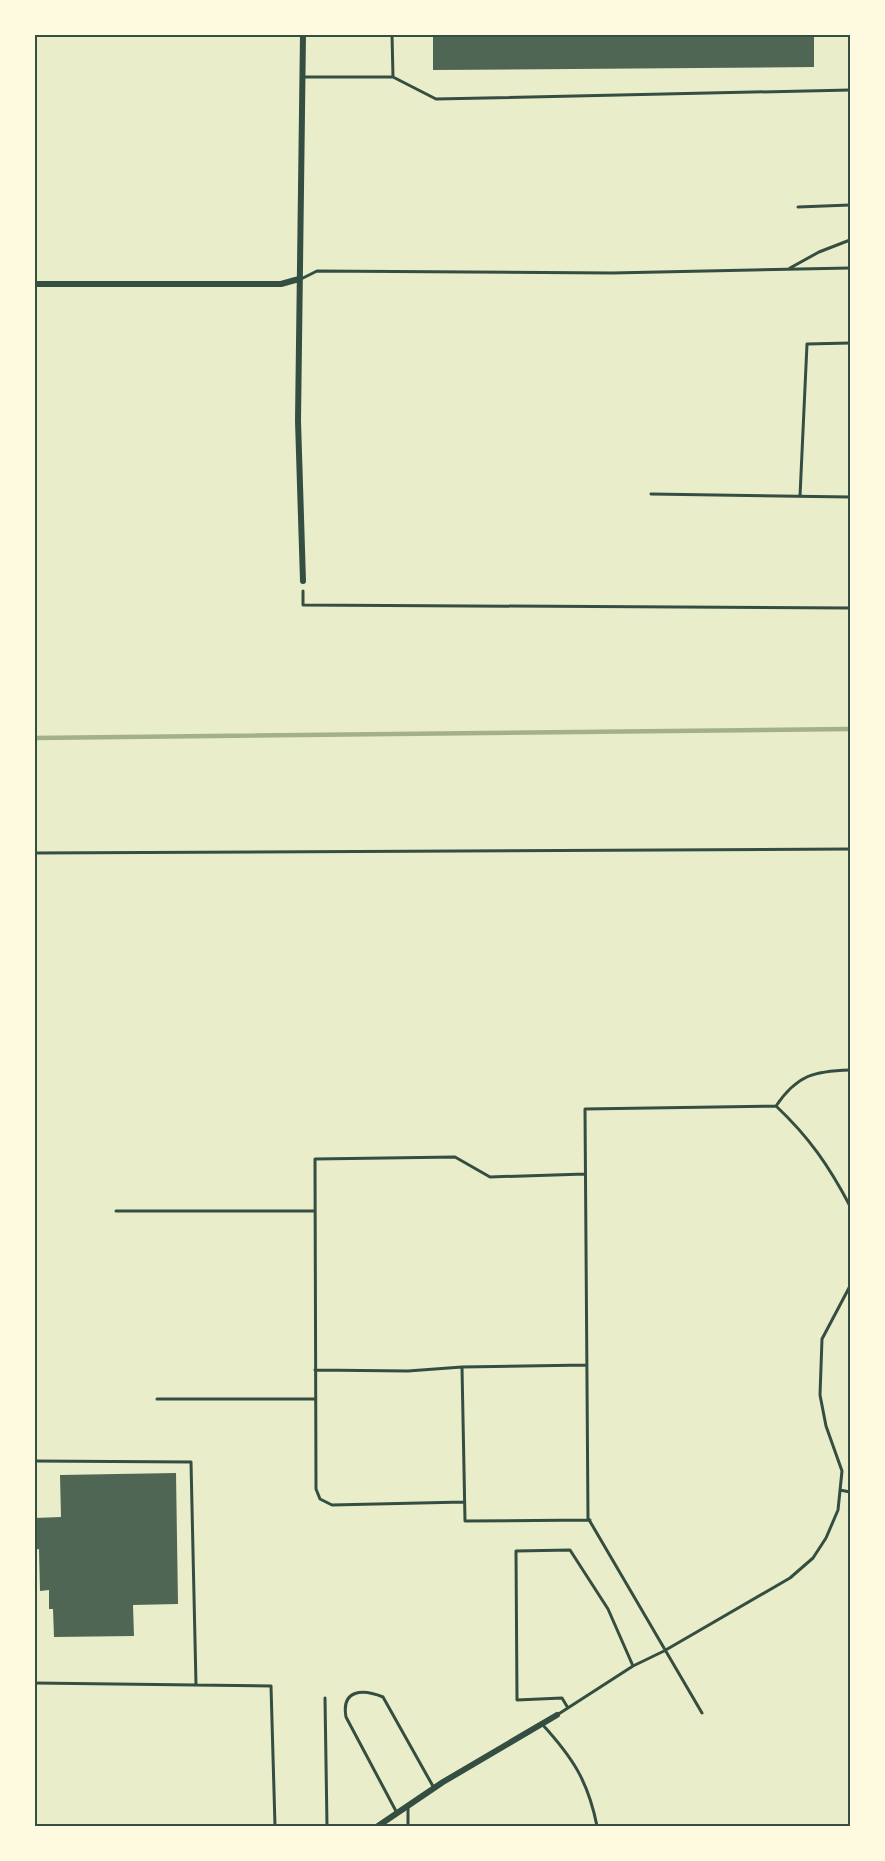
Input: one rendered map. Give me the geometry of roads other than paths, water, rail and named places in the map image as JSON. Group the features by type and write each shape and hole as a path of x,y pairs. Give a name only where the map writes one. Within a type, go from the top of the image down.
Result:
{"street":[{"path":"303,34 298,421 303,581"},
{"path":"34,284 281,284 299,279"},
{"path":"378,1827 434,1788 557,1715"}],"lane":[{"path":"393,34 393,77"},
{"path":"302,78 393,77 436,99 850,90"},
{"path":"798,207 850,205"},
{"path":"788,269 819,252 850,240"},
{"path":"299,279 317,272 612,273 850,268"},
{"path":"800,496 807,345 850,343"},
{"path":"651,494 850,497"},
{"path":"776,1106 786,1091 800,1079 833,1070 850,1070"},
{"path":"702,1713 664,1652 588,1518 585,1109 776,1106 813,1144 834,1175 850,1206"},
{"path":"464,1502 332,1505 320,1499 316,1489 315,1158 455,1157 490,1177 585,1174"},
{"path":"116,1211 315,1211"},
{"path":"557,1715 633,1666 664,1652 790,1578 813,1558 826,1538 838,1510 842,1471 826,1426 820,1395 822,1339 850,1286"},
{"path":"315,1370 408,1371 462,1367 587,1365"},
{"path":"462,1367 465,1521 590,1520"},
{"path":"157,1399 315,1399"},
{"path":"34,1461 191,1462 196,1685"},
{"path":"840,1490 850,1492"},
{"path":"568,1708 561,1698 517,1700 516,1551 570,1550 608,1609 633,1666"},
{"path":"34,1683 271,1686 275,1827"},
{"path":"397,1813 346,1717 346,1700 351,1695 372,1692 383,1697 434,1788"},
{"path":"325,1698 327,1827"},
{"path":"542,1724 564,1748 583,1781 592,1802 597,1827"},
{"path":"408,1806 408,1827"}],"waterway":[{"path":"34,738 850,729"}]}
